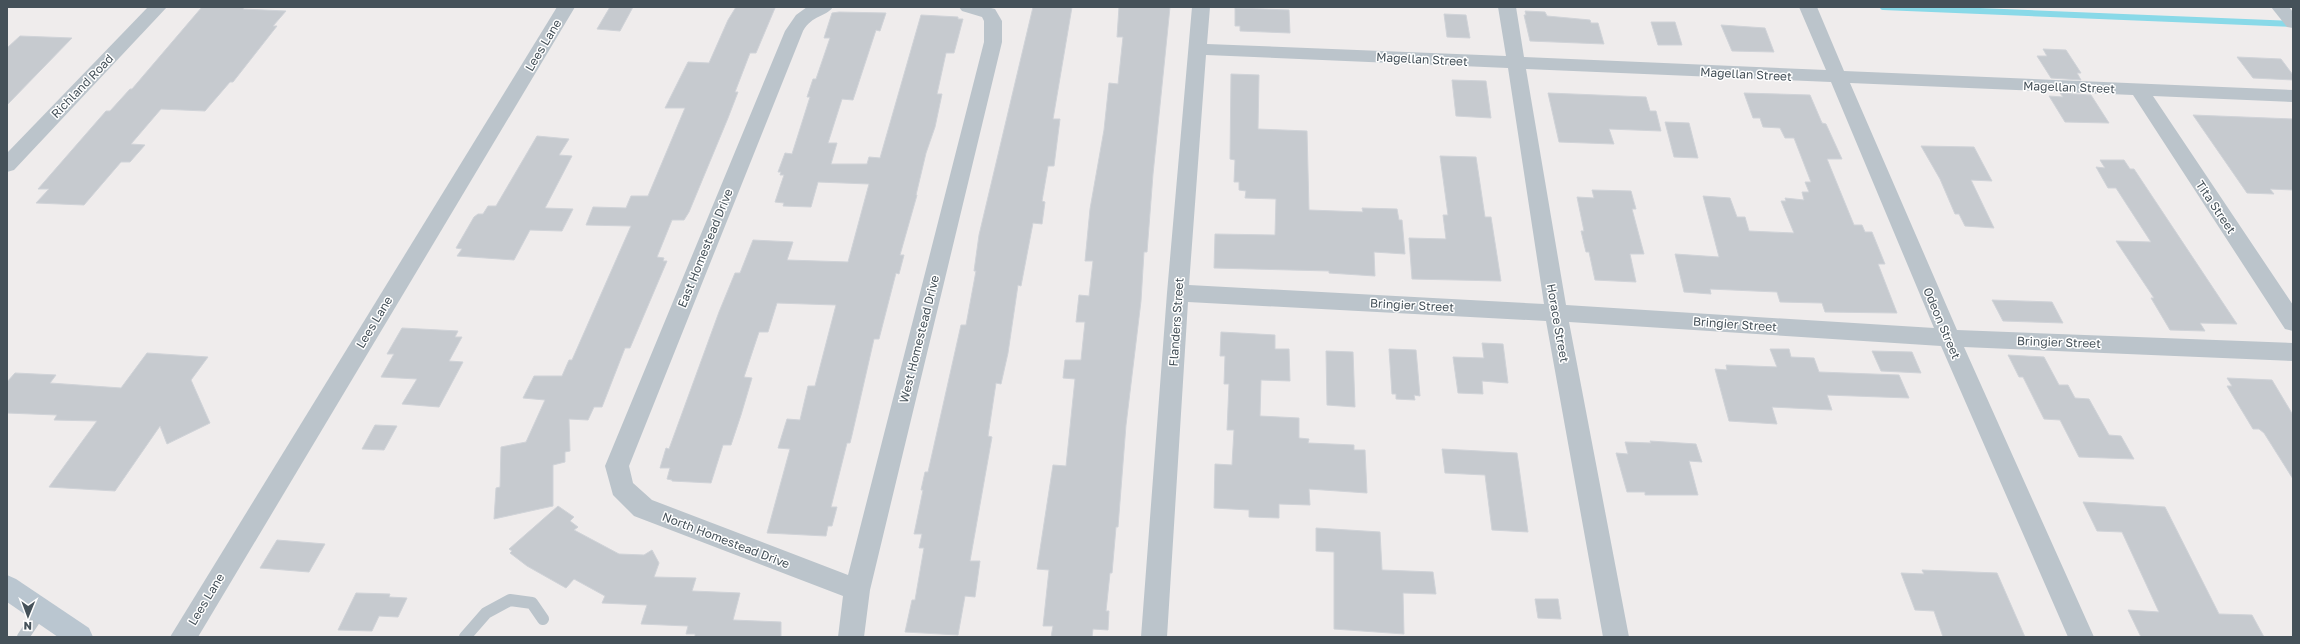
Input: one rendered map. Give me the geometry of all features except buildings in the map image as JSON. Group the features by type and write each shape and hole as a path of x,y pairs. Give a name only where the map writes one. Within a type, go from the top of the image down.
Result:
{"main road":[{"path":"7,587 80,637"}],"street":[{"name":"Richland Road","path":"7,165 158,7"},
{"name":"Lees Lane","path":"183,637 566,7"},
{"name":"East Homestead Drive","path":"617,466 794,31 799,21 807,13 824,7"},
{"name":"West Homestead Drive","path":"851,637 857,590 993,42 993,21 989,13 968,7"},
{"name":"Flanders Street","path":"1154,637 1178,293 1202,7"},
{"name":"Horace Street","path":"1507,7 1556,313 1616,637"},
{"name":"Odeon Street","path":"1810,14 1949,338 2080,637"},
{"name":"Magellan Street","path":"1198,49 1838,78 2293,96"},
{"name":"Tita Street","path":"2138,90 2293,324"},
{"name":"Bringier Street","path":"1178,293 1556,313 1949,338 2293,352"},
{"name":"North Homestead Drive","path":"617,466 622,488 643,508 857,590"}],"lane":[{"path":"465,637 486,613 510,600 532,603 543,619"},
{"path":"23,637 41,610"}],"waterway":[{"path":"1883,7 2293,24"}]}
